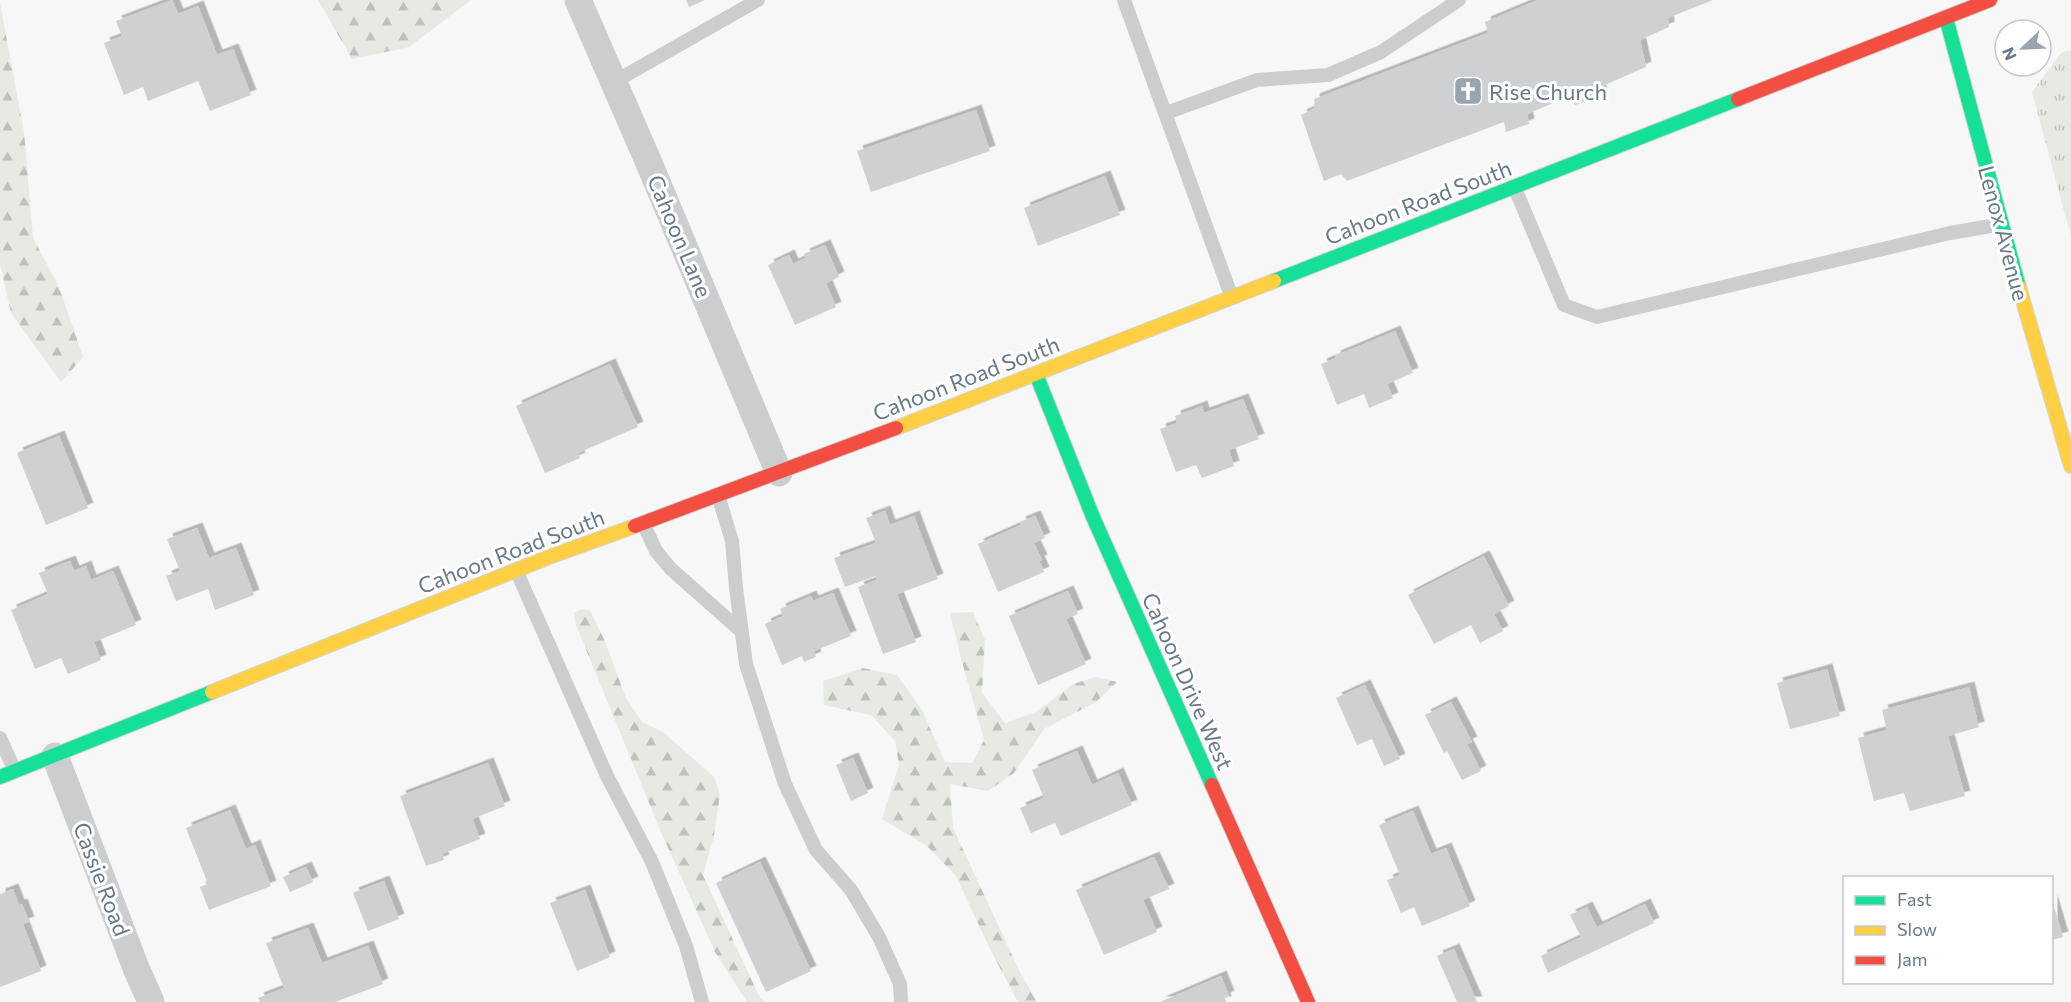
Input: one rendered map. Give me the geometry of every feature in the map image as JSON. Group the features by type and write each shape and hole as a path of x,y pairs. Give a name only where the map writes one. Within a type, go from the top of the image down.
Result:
{"main road":[{"name":"Cahoon Road South","path":"0,777 516,570 779,473 1232,298 1515,186 1943,9 1990,0"},
{"name":"Lenox Avenue","path":"1943,9 2002,224 2066,430 2071,466"},
{"name":"Cahoon Drive West","path":"1036,374 1093,517 1308,1002"}],"street":[{"name":"Cahoon Lane","path":"578,0 779,473"},
{"name":"Cassie Road","path":"55,756 151,1002"}],"lane":[{"path":"614,82 758,0"},
{"path":"1124,0 1232,298"},
{"path":"1166,113 1257,80 1328,75 1381,52 1458,0"},
{"path":"1515,186 1564,305 1597,317 1950,233 2002,224"},
{"path":"718,495 732,541 741,631 747,664 785,784 816,850 851,890 879,937 900,984 901,1002"},
{"path":"642,522 656,551 671,569 741,631"},
{"path":"516,570 607,776 652,862 686,945 702,1002"},
{"path":"0,738 15,771"}],"green space":[{"path":"318,0 471,0 409,47 352,59"},
{"path":"0,3 24,132 33,238 59,287 83,357 61,382 11,313 0,264"},
{"path":"2071,50 2071,237 2032,92 2042,78 2053,78 2053,64 2061,53"},
{"path":"582,609 590,611 604,639 626,698 642,722 663,732 714,777 720,795 714,836 703,875 758,994 764,1002 747,1002 715,952 661,832 576,625 574,613"},
{"path":"973,612 985,640 982,693 1005,723 1036,712 1073,684 1096,677 1117,682 1096,702 1044,729 1014,773 988,791 950,784 953,828 1020,972 1037,1002 1018,1002 956,876 927,846 882,819 899,765 895,741 871,715 824,705 823,681 863,668 897,675 922,710 945,762 972,763 984,740 950,613"}],"building":[{"path":"172,0 178,14 198,6 217,55 233,49 251,95 210,111 198,81 148,101 143,87 124,95 104,43 122,36 116,21"},
{"path":"686,0 705,0 689,7"},
{"name":"Rise Church","path":"1538,0 1713,0 1668,18 1669,27 1640,40 1646,67 1600,87 1602,96 1575,105 1570,96 1527,114 1529,124 1506,132 1504,122 1347,181 1341,174 1324,181 1301,115 1315,108 1314,99 1488,33 1485,22"},
{"path":"976,110 990,151 871,192 857,151"},
{"path":"1105,176 1120,215 1038,246 1024,208"},
{"path":"825,245 839,277 826,283 836,307 795,325 768,265 789,255 793,264 806,258 804,254"},
{"path":"1395,331 1413,373 1387,384 1393,398 1369,408 1364,394 1337,405 1321,364"},
{"path":"610,364 638,427 578,453 580,458 545,473 516,406"},
{"path":"1243,399 1259,439 1229,450 1234,466 1202,478 1196,465 1176,472 1160,429 1177,423 1175,416 1202,406 1204,413"},
{"path":"59,436 88,508 46,525 17,453"},
{"path":"885,511 890,525 914,516 938,579 897,594 916,642 883,654 858,587 877,580 876,576 845,587 834,558 876,543 866,518"},
{"path":"1035,516 1045,538 1034,543 1042,560 1039,561 1044,572 998,592 978,544 1021,525 1020,522"},
{"path":"197,528 209,558 236,548 254,595 215,610 208,589 176,601 166,576 180,571 167,539"},
{"path":"1484,556 1509,606 1494,614 1503,631 1480,643 1471,625 1434,644 1408,595"},
{"path":"70,561 74,571 86,566 91,580 113,571 136,625 94,642 101,660 68,674 61,658 35,669 11,610 48,594 39,573"},
{"path":"1068,591 1078,614 1066,619 1086,664 1038,685 1009,616"},
{"path":"833,593 851,636 814,651 816,657 804,662 802,656 782,665 765,624 783,616 780,609 811,596 813,601"},
{"path":"1827,669 1840,716 1790,729 1777,683"},
{"path":"1365,685 1400,759 1384,766 1372,739 1357,745 1336,698"},
{"path":"1969,687 1979,727 1948,736 1965,796 1910,811 1904,793 1874,801 1858,738 1887,730 1882,710"},
{"path":"1451,702 1472,742 1467,744 1481,771 1462,780 1447,751 1444,753 1425,715"},
{"path":"1077,751 1092,785 1118,773 1132,805 1061,836 1055,823 1031,833 1020,808 1044,798 1032,770"},
{"path":"853,758 868,793 851,801 836,765"},
{"path":"488,763 505,806 472,819 480,839 442,854 444,860 426,866 400,796"},
{"path":"230,810 246,849 255,845 271,886 209,910 200,887 208,884 186,828"},
{"path":"1413,811 1431,854 1446,848 1470,906 1422,926 1414,907 1401,913 1387,880 1400,875 1379,825"},
{"path":"1154,857 1169,889 1143,900 1157,932 1104,955 1076,890"},
{"path":"760,862 811,971 766,992 716,883"},
{"path":"306,867 313,882 290,892 283,877"},
{"path":"384,881 399,919 368,931 353,893"},
{"path":"13,889 29,922 23,924 41,971 0,987 0,894"},
{"path":"585,890 610,957 577,971 550,903"},
{"path":"2053,903 2063,937 2053,940"},
{"path":"1645,904 1654,923 1548,973 1541,956 1581,937 1570,915 1587,907 1597,927"},
{"path":"308,928 322,963 368,946 383,984 335,1002 260,1002 258,998 284,988 266,943"},
{"path":"1454,949 1477,1002 1457,1002 1437,956"},
{"path":"1221,976 1229,996 1225,998 1226,1002 1160,1002"}],"traffic: fast":[{"path":"1946,18 2019,287"},
{"path":"1274,281 1738,99"},
{"path":"1036,374 1093,517 1212,785"},
{"path":"0,777 212,692"}],"traffic: slow":[{"path":"896,428 1274,281"},
{"path":"2019,287 2071,466"},
{"path":"212,692 549,557 635,526"}],"traffic: jam":[{"path":"1738,99 1990,0"},
{"path":"635,526 896,428"},
{"path":"1212,785 1308,1002"}],"place":[{"name":"Rise Church","path":"1468,91"}]}
